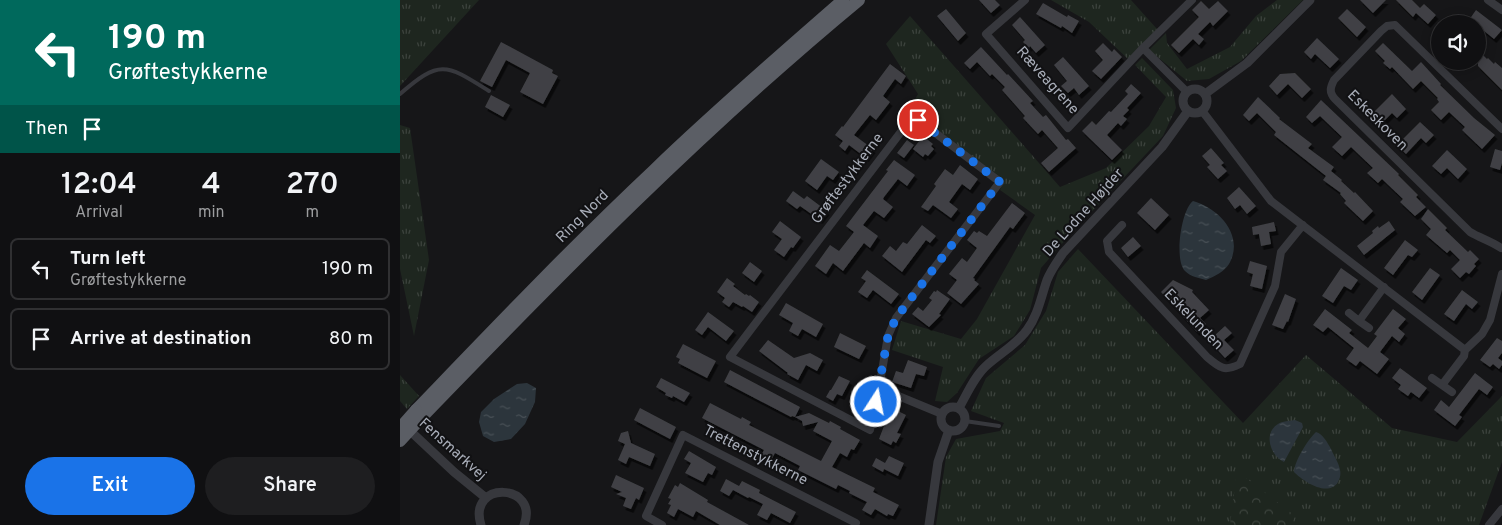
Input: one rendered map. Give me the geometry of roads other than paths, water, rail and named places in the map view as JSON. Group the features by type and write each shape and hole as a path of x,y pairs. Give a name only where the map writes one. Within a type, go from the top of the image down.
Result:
{"highway":[{"name":"Ring Nord","path":"419,413 495,328 652,171 721,106 843,0"},
{"name":"Ring Nord","path":"419,413 728,115 859,0"},
{"path":"400,428 419,413"},
{"path":"400,441 419,413"}],"street":[{"name":"Ræveagrene","path":"1025,0 986,34 1068,128 1143,48 1192,0"},
{"path":"1205,94 1247,64 1310,0"},
{"path":"1488,0 1502,10"},
{"name":"Eskeskoven","path":"1502,129 1395,25 1387,26 1381,31 1334,80 1330,87 1331,94 1335,100 1470,232 1502,248"},
{"path":"1143,48 1186,92"},
{"path":"1198,89 1205,94 1207,105 1202,112 1195,114 1188,111 1183,104 1186,92 1198,89"},
{"name":"De Lodne Højder","path":"959,408 974,380 985,367 1015,343 1027,330 1035,315 1047,279 1063,253 1162,147 1188,111"},
{"path":"1202,112 1271,201 1465,350"},
{"name":"Grøftestykkerne","path":"913,116 1000,182 896,318 888,336 879,388 870,430 730,357 913,116"},
{"name":"Eskelunden","path":"1122,225 1107,241 1109,252 1207,357 1219,367 1231,369 1240,364 1275,286 1281,252 1303,225"},
{"path":"1442,385 1464,356 1465,350 1482,334 1490,320 1502,274"},
{"path":"1359,321 1384,286"},
{"path":"1349,314 1369,328"},
{"path":"1432,378 1452,392"},
{"path":"879,388 942,414"},
{"path":"947,408 959,408 964,413 965,421 959,430 949,430 942,422 942,414 947,408"},
{"name":"Fensmarkvej","path":"400,422 436,456 486,498"},
{"path":"928,525 938,462 949,430"},
{"name":"Trettenstykkerne","path":"662,525 646,516 683,435 856,523 855,525"},
{"path":"481,525 479,512 482,504 486,498 500,492 516,495 522,501 526,516 524,525"},
{"path":"1489,525 1502,509"}],"lane":[{"path":"400,94 418,79 433,70 449,68 489,91"},
{"path":"965,421 999,426"}],"water":[{"path":"1193,201 1212,210 1220,217 1227,225 1234,243 1233,254 1227,267 1219,274 1206,280 1187,273 1180,257 1182,224 1185,214"},
{"path":"527,383 536,388 535,402 525,424 511,439 494,442 483,436 479,422 481,412 494,399 517,384"},
{"path":"1295,420 1302,423 1303,427 1284,462 1279,459 1272,449 1270,444 1271,433 1273,428 1280,423"},
{"path":"1316,432 1326,441 1339,467 1338,482 1334,487 1322,488 1316,486 1303,480 1294,472 1302,451"}]}
